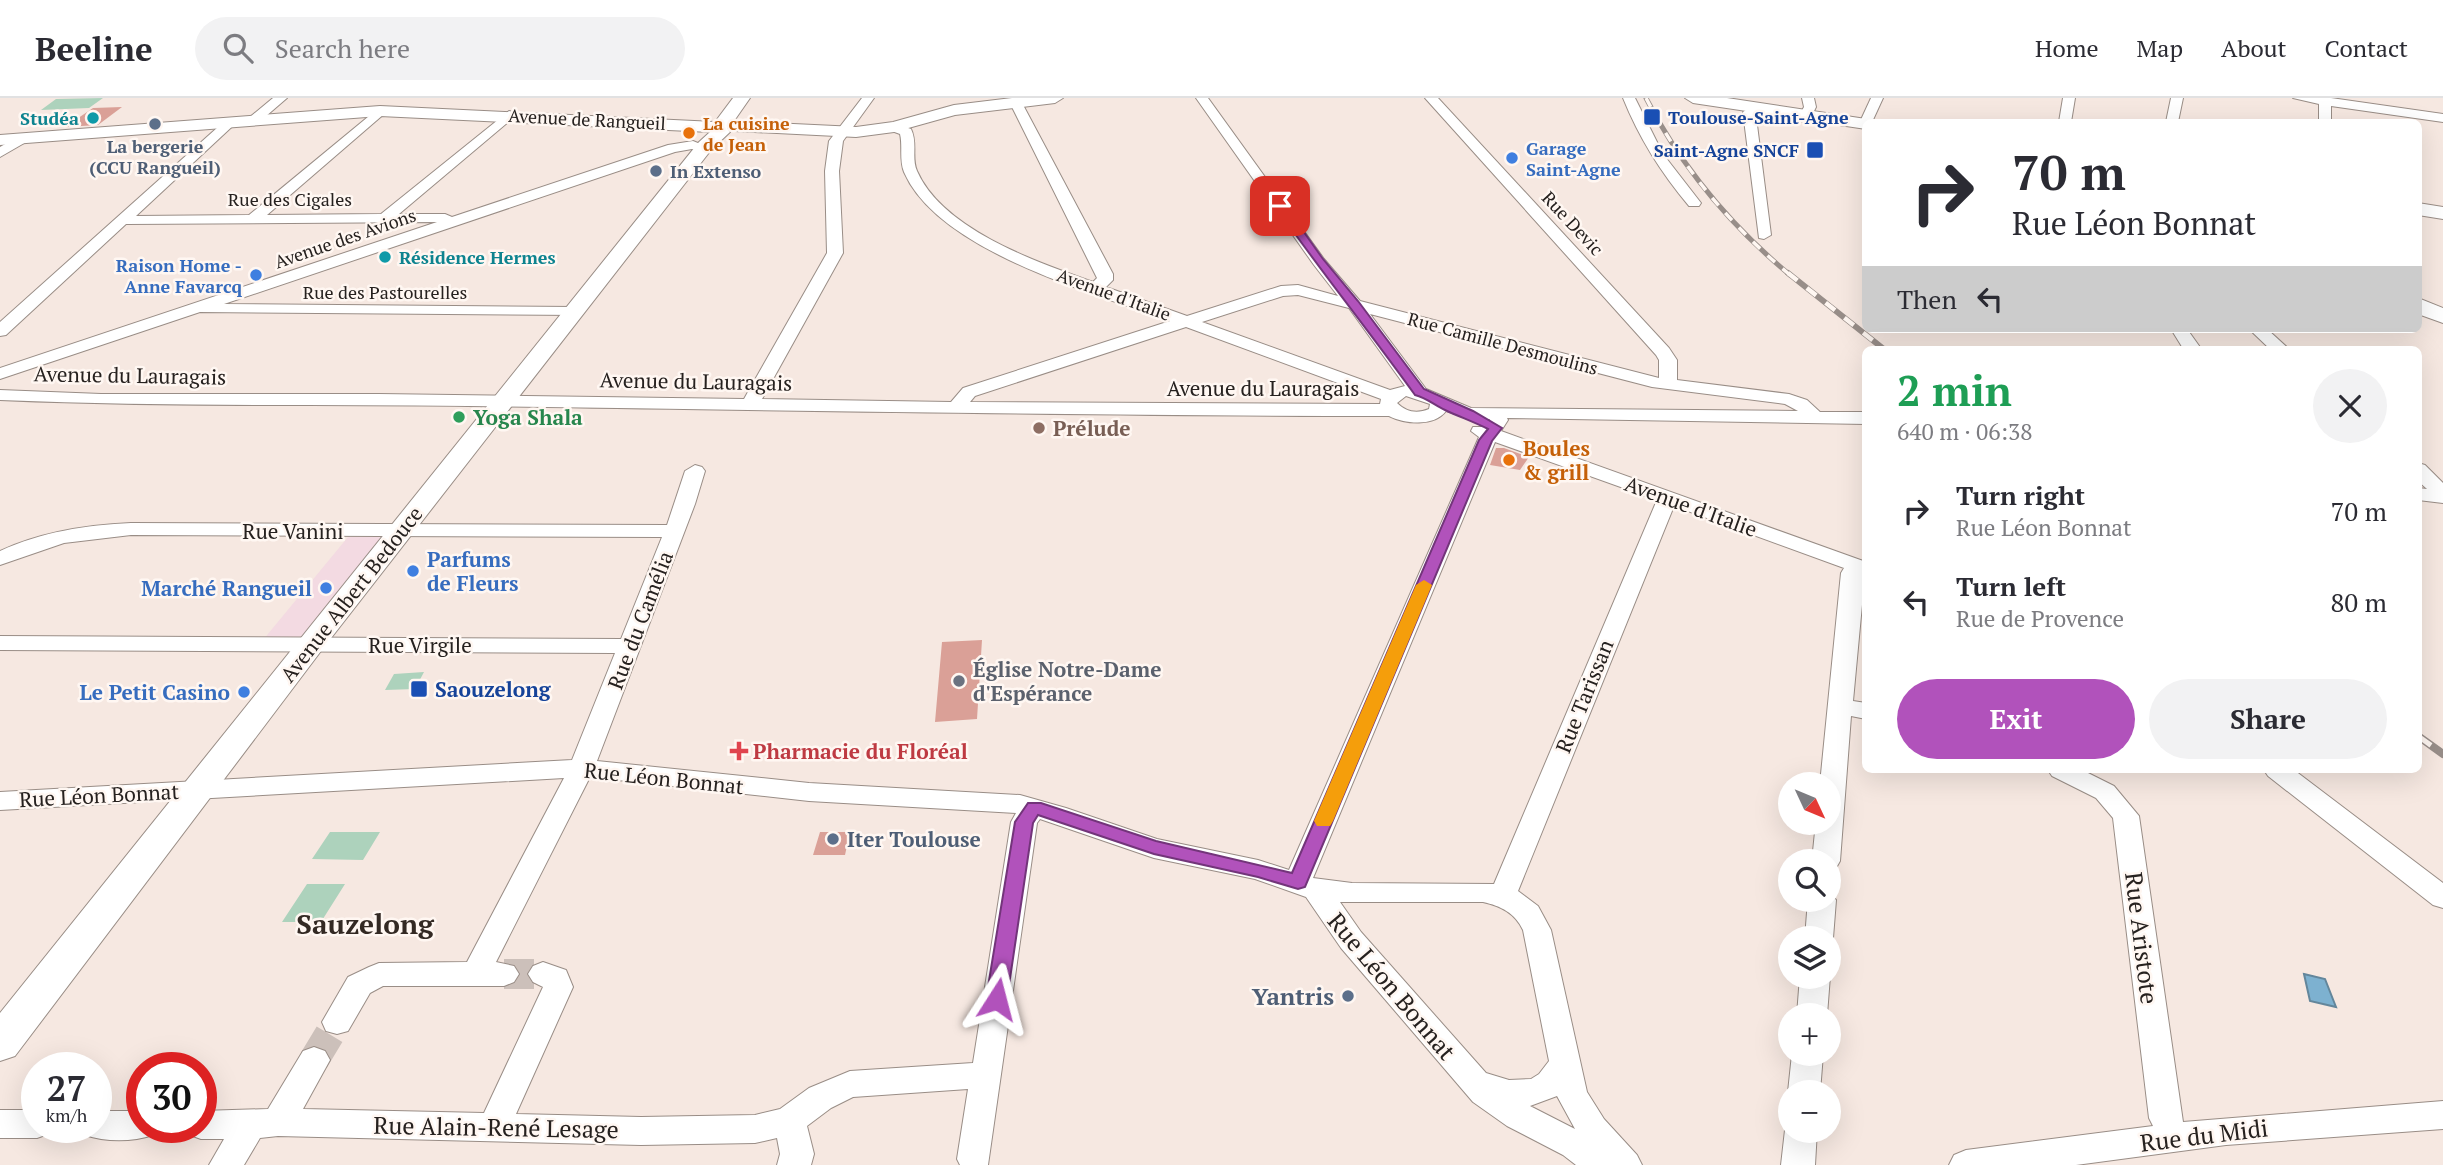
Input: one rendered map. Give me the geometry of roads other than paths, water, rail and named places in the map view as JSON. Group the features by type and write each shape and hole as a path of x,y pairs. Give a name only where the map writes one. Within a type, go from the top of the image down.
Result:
{"street":[{"path":"254,120 281,98"},
{"name":"Avenue Albert Bedouce","path":"0,1044 310,644 718,133 742,98"},
{"path":"750,404 835,253 832,171 839,136 869,98"},
{"name":"Avenue de Rangueil","path":"0,140 380,111 509,116 794,138 900,129 936,114 1055,98"},
{"path":"1202,98 1319,262 1433,409"},
{"name":"Rue Devic","path":"1431,98 1663,352 1668,360 1668,384"},
{"path":"1629,98 1640,129 1694,203"},
{"path":"1693,98 1808,108"},
{"path":"1726,98 1808,108 1862,123"},
{"path":"1867,119 1877,98"},
{"path":"2066,119 2070,98"},
{"path":"2173,119 2177,98"},
{"path":"2299,98 2443,118"},
{"path":"2399,112 2403,98"},
{"path":"2325,100 2325,119"},
{"path":"1016,103 1105,274 1105,280 1095,288"},
{"path":"1765,235 1749,113 1798,120 1808,108"},
{"path":"254,218 380,111"},
{"path":"386,217 509,116"},
{"path":"0,331 231,122"},
{"name":"Avenue d'Italie","path":"900,129 908,137 909,170 930,202 960,225 1009,253 1392,403"},
{"name":"Avenue des Avions","path":"0,374 673,148 693,145 718,133"},
{"path":"0,153 21,139"},
{"path":"2422,210 2443,213"},
{"name":"Rue des Cigales","path":"122,220 386,217 458,220"},
{"name":"Rue Camille Desmoulins","path":"956,407 969,392 1280,290 1298,290 1617,373 1668,384 1789,399 1801,404 1815,417"},
{"path":"2422,306 2443,316"},
{"name":"Rue des Pastourelles","path":"197,308 226,311 574,312"},
{"path":"2262,333 2276,346"},
{"path":"1419,392 1404,392 1392,403 1404,415 1433,409 1468,414 1856,417"},
{"name":"Avenue du Lauragais","path":"0,395 114,399 504,401 1313,412 1392,403"},
{"name":"Avenue d'Italie","path":"1433,409 1449,420 1493,426"},
{"name":"Avenue d'Italie","path":"1468,414 1493,426 1516,442 1861,568"},
{"path":"1307,886 1493,426 1537,414"},
{"name":"Rue du Camélia","path":"337,1022 359,985 379,975 490,974 582,768 695,471"},
{"path":"2422,474 2443,496"},
{"path":"2422,495 2443,496"},
{"name":"Rue Tarissan","path":"1503,895 1668,497"},
{"name":"Rue Vanini","path":"0,559 30,547 90,531 674,531"},
{"path":"1827,849 1852,573 1861,568"},
{"name":"Rue Virgile","path":"0,643 630,646"},
{"path":"1841,706 1862,710"},
{"name":"Rue Léon Bonnat","path":"0,801 582,768 809,792 1034,807 1154,848 1258,870 1307,886 1375,893 1483,892 1503,895"},
{"name":"Rue Aristote","path":"2067,773 2105,792 2126,816 2165,1118 2174,1138"},
{"path":"2281,773 2443,898"},
{"path":"974,1159 1024,822 1034,807"},
{"name":"Rue Léon Bonnat","path":"1307,886 1470,1079 1496,1103 1575,1145 1600,1165"},
{"path":"1503,895 1528,911 1537,930 1564,1063 1580,1112 1625,1165"},
{"path":"495,1125 558,987 556,978 543,975"},
{"path":"226,1165 264,1124 314,1060"},
{"name":"Rue Léon Bonnat","path":"1470,1079 1496,1091 1524,1096 1546,1088 1555,1080 1564,1063"},
{"path":"794,1165 797,1153 789,1121 820,1098 850,1084 985,1075"},
{"name":"Rue du Midi","path":"1966,1165 2294,1124 2443,1115"},
{"name":"Rue Alain-René Lesage","path":"217,1125 495,1125 641,1130 743,1129 789,1121"},
{"path":"0,1124 21,1124"},
{"path":"1798,1165 1800,1143"}],"water":[{"path":"2304,974 2325,979 2336,1007 2310,1001"}],"tunnel":[{"path":"504,974 543,974"},
{"path":"314,1060 337,1022"}],"railway":[{"path":"1646,98 1675,148 1709,194 1747,236 1790,275"},
{"path":"1788,273 1862,332"},
{"path":"1864,333 1880,346"},
{"path":"2422,739 2443,754"}],"place":[{"name":"Toulouse-Saint-Agne","path":"1652,117"},
{"name":"Studéa","path":"93,118"},
{"name":"La bergerie (CCU Rangueil)","path":"155,124"},
{"name":"La cuisine de Jean","path":"689,133"},
{"name":"Saint-Agne SNCF","path":"1815,150"},
{"name":"Garage Saint-Agne","path":"1512,158"},
{"name":"In Extenso","path":"656,171"},
{"name":"Résidence Hermes","path":"385,257"},
{"name":"Raison Home - Anne Favarcq","path":"256,275"},
{"name":"Yoga Shala","path":"459,417"},
{"name":"Prélude","path":"1039,428"},
{"name":"Boules & grill","path":"1509,460"},
{"name":"Parfums de Fleurs","path":"413,571"},
{"name":"Marché Rangueil","path":"326,588"},
{"name":"Église Notre-Dame d'Espérance","path":"959,681"},
{"name":"Saouzelong","path":"419,689"},
{"name":"Le Petit Casino","path":"244,692"},
{"name":"Pharmacie du Floréal","path":"739,751"},
{"name":"Iter Toulouse","path":"833,839"},
{"name":"Yantris","path":"1348,996"}],"district":[{"name":"Sauzelong","path":"365,923"}]}
